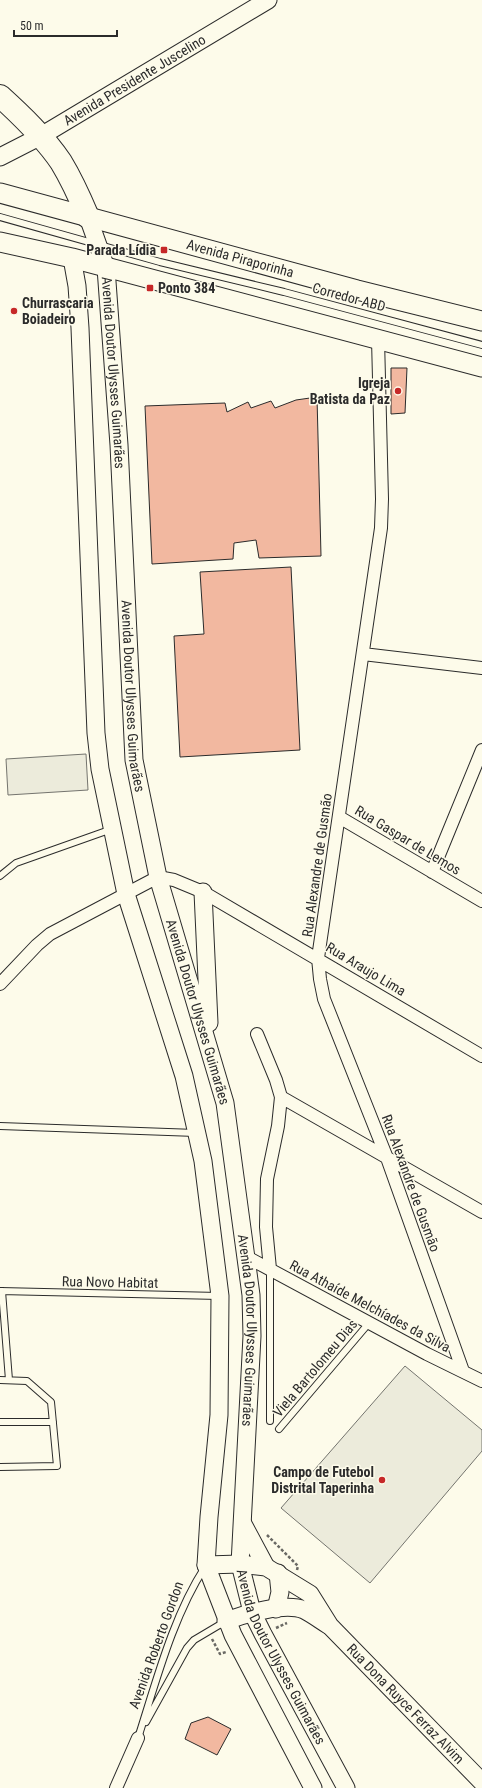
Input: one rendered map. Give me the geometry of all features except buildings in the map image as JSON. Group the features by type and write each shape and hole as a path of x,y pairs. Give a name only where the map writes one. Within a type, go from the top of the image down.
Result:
{"highway":[{"path":"0,96 41,136 60,161 75,187 88,217"}],"main road":[{"name":"Avenida Presidente Juscelino","path":"0,157 41,136 268,0"},
{"name":"Avenida Piraporinha","path":"0,193 357,290 482,321"},
{"name":"Avenida Doutor Ulysses Guimarães","path":"88,217 106,268 119,445 134,760 158,877 210,1047 225,1103 250,1295 252,1336 240,1564 252,1612 265,1640 346,1788"},
{"path":"0,242 72,258 482,367"},
{"name":"Avenida Doutor Ulysses Guimarães","path":"72,258 77,286 82,364 96,733 100,769 126,894 184,1076 198,1133 204,1168 220,1296 219,1415 206,1565 226,1621 313,1788"},
{"path":"203,892 210,1047"},
{"path":"243,1524 272,1570 280,1592 276,1609"},
{"name":"Rua Dona Ruyce Ferraz Alvim","path":"206,1565 240,1564 272,1570 310,1594 330,1626 482,1782"},
{"name":"Rua Dona Ruyce Ferraz Alvim","path":"226,1621 252,1612 293,1608 303,1610 330,1626"}],"street":[{"name":"Rua Alexandre de Gusmão","path":"378,339 382,499 381,528 318,958 324,999 387,1158 463,1372"},
{"path":"363,654 482,668"},
{"path":"432,872 482,750"},
{"name":"Rua Gaspar de Lemos","path":"339,817 482,901"},
{"name":"Rua Araujo Lima","path":"158,877 174,880 203,892 318,958 482,1056"},
{"path":"0,984 37,945 50,934 158,877"},
{"path":"256,1034 276,1080 281,1097 278,1126 266,1179 266,1227 270,1269"},
{"path":"281,1097 482,1212"},
{"name":"Rua Athaíde Melchíades da Silva","path":"245,1256 369,1323 482,1381"},
{"name":"Avenida Roberto Gordon","path":"116,1788 138,1738"}],"lane":[{"name":"Corredor ABD","path":"0,217 482,346"},
{"path":"0,876 16,863 112,829"},
{"path":"0,1126 198,1133"},
{"path":"270,1269 270,1421"},
{"path":"1,1291 9,1380"},
{"name":"Rua Novo Habitat","path":"1,1291 220,1296"},
{"name":"Viela Bartolomeu Dias","path":"279,1429 369,1323"},
{"path":"0,1380 27,1381 51,1402 57,1466 0,1467"},
{"path":"0,1422 53,1422"},
{"name":"Avenida Roberto Gordon","path":"138,1738 174,1629 192,1586 206,1565"},
{"name":"Avenida Roberto Gordon","path":"138,1738 176,1665 187,1648 194,1640 226,1621"}],"path":[{"path":"262,1530 298,1566 293,1582"}],"shaded area":[{"path":"86,754 88,790 8,795 6,759"},
{"name":"Campo de Futebol Distrital Taperinha","path":"405,1366 482,1430 482,1451 370,1583 281,1508"}],"place":[{"name":"Parada Lídia","path":"164,250"},
{"name":"Ponto 384","path":"150,288"},
{"name":"Churrascaria Boiadeiro","path":"14,311"},
{"name":"Igreja Batista da Paz","path":"398,391"},
{"name":"Campo de Futebol Distrital Taperinha","path":"382,1480"}]}
